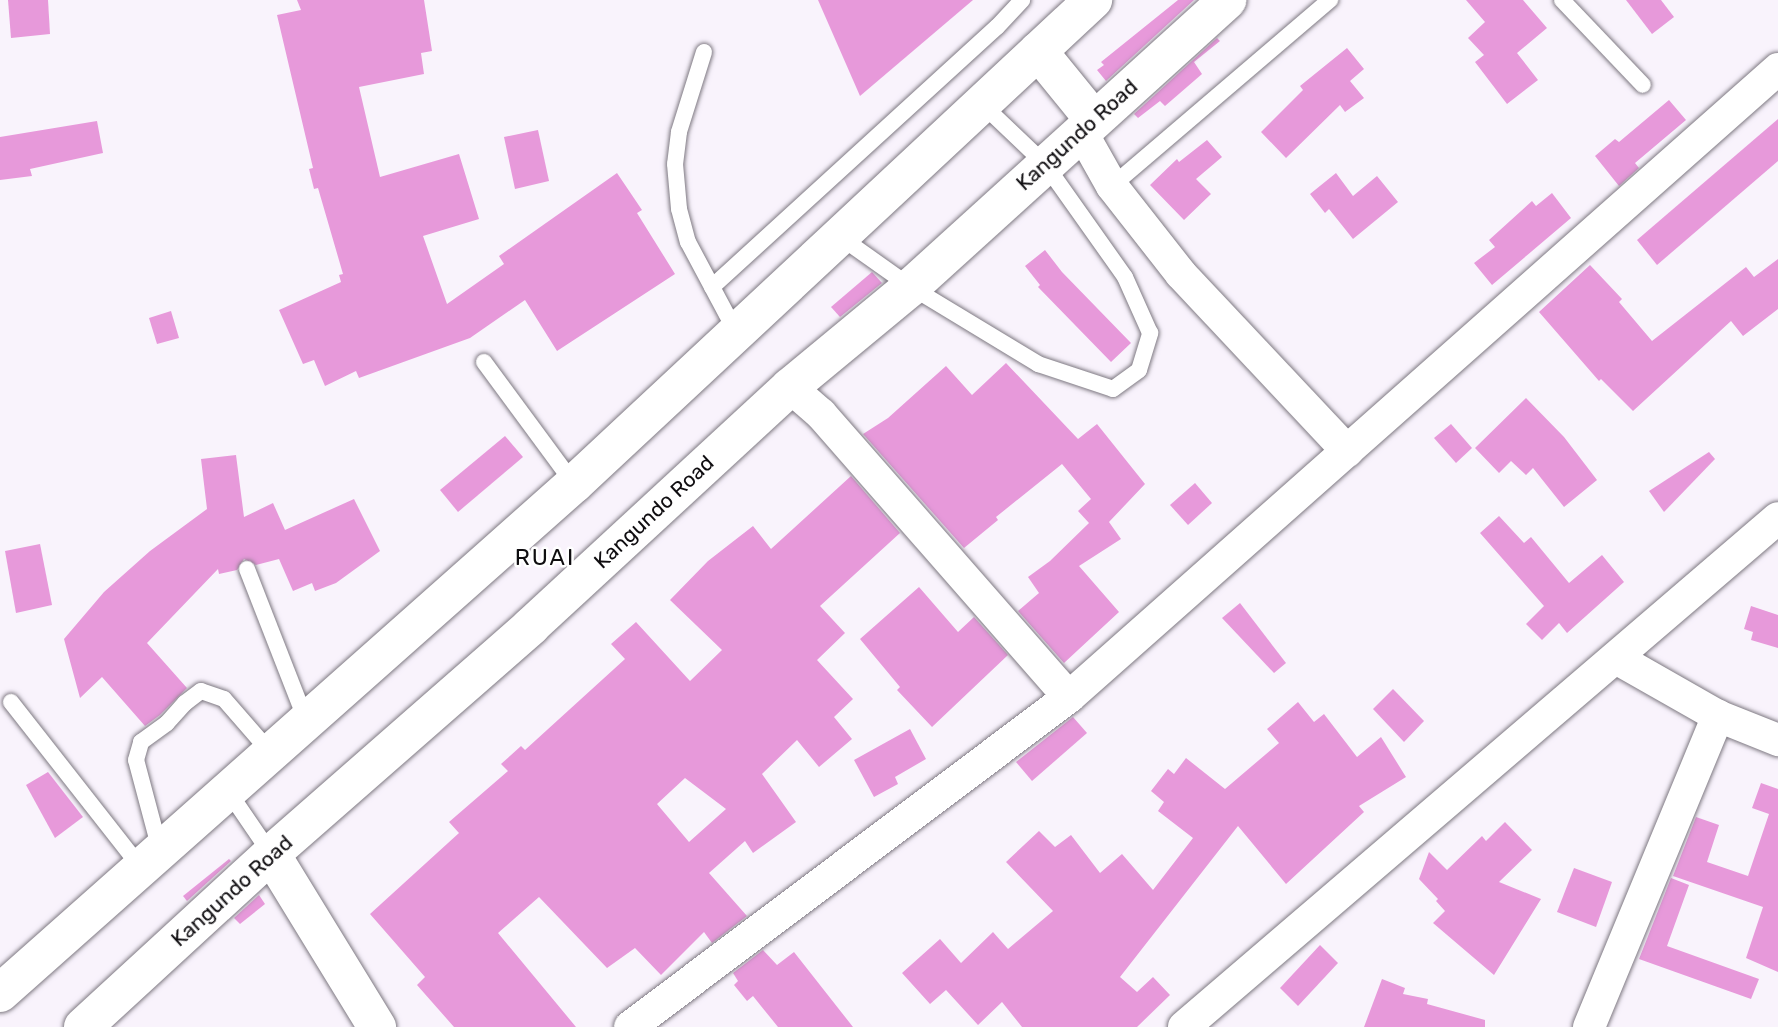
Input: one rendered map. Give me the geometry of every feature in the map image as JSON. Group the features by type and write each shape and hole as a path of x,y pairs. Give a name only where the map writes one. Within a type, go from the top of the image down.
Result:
{"main road":[{"path":"0,993 574,484 1093,0"},
{"name":"Kangundo Road","path":"83,1027 271,854 531,626 790,387 911,287 1227,0"},
{"path":"1038,51 1087,126"},
{"path":"271,854 376,1027"}],"street":[{"path":"630,1027 1069,696 1778,69"},
{"path":"1087,126 1112,186 1181,274 1347,451"},
{"path":"790,387 821,414 1069,696"},
{"path":"1184,1027 1778,518"},
{"path":"1616,658 1718,716 1778,740"},
{"path":"1589,1027 1718,716"}],"lane":[{"path":"712,287 997,27 1022,0"},
{"path":"1112,186 1330,0"},
{"path":"1562,0 1643,85"},
{"path":"704,52 680,132 675,164 679,209 688,242 736,332"},
{"path":"839,236 911,287 1038,364 1113,389 1139,370 1150,332 1130,288 1045,164 981,104"},
{"path":"485,362 574,484"},
{"path":"247,569 306,720"},
{"path":"151,859 136,760 141,742 167,723 185,703 201,691 223,699 271,752"},
{"path":"11,702 151,859"},
{"path":"228,791 271,854"}],"building":[{"path":"8,0 48,0 50,34 11,38"},
{"path":"297,0 424,0 432,51 421,53 424,74 359,87 380,177 459,154 479,219 423,236 447,304 504,264 499,256 617,173 642,210 637,213 675,274 557,351 525,300 470,338 359,378 356,371 325,386 314,360 303,364 279,310 341,282 339,275 343,274 318,188 314,189 309,169 313,168 277,15 301,10"},
{"path":"818,0 973,0 860,96"},
{"path":"1178,0 1194,0 1106,81 1097,70 1104,65 1101,62"},
{"path":"1466,0 1523,0 1547,28 1517,53 1538,80 1507,104 1475,62 1484,55 1468,38 1485,22"},
{"path":"1626,0 1661,0 1674,17 1652,34"},
{"path":"1217,38 1220,41 1194,62 1202,74 1165,106 1160,101 1138,118 1134,114"},
{"path":"1347,48 1364,69 1350,81 1364,98 1345,112 1340,105 1286,158 1261,132 1303,90 1300,86"},
{"path":"1669,100 1686,120 1635,163 1639,168 1619,186 1595,156 1615,139 1619,142"},
{"path":"1778,119 1778,161 1657,265 1637,240"},
{"path":"97,121 103,153 30,169 32,176 0,180 0,137"},
{"path":"538,130 549,181 515,189 504,137"},
{"path":"1207,140 1222,157 1196,179 1211,194 1184,220 1150,185 1177,159 1179,162"},
{"path":"1336,173 1353,196 1377,176 1398,202 1353,239 1329,209 1325,213 1310,194"},
{"path":"1552,193 1571,218 1492,285 1474,263 1495,247 1489,240 1532,201 1536,206"},
{"path":"1045,250 1062,272 1131,343 1111,362 1038,287 1040,285 1025,266"},
{"path":"1778,259 1778,309 1743,336 1731,321 1633,411 1601,379 1599,381 1539,312 1590,265 1622,299 1619,302 1652,341 1746,267 1754,277"},
{"path":"872,272 882,283 840,317 831,307"},
{"path":"171,311 179,338 157,344 149,318"},
{"path":"1006,363 1078,439 1097,424 1145,484 1109,522 1121,539 1079,566 1119,612 1064,663 1018,611 1039,593 1028,577 1050,561 1089,523 1078,511 1091,499 1062,464 996,517 998,520 964,548 863,434 888,418 946,366 972,395"},
{"path":"1526,398 1564,437 1597,480 1564,507 1533,468 1526,475 1511,461 1499,473 1475,448"},
{"path":"1451,424 1472,448 1456,463 1434,438"},
{"path":"505,436 523,457 458,512 440,490"},
{"path":"1709,452 1715,459 1664,512 1649,491"},
{"path":"236,455 244,517 273,503 285,530 354,499 380,551 336,583 315,591 312,583 293,591 279,559 256,565 244,559 237,570 219,574 218,569 147,643 187,688 160,715 145,726 102,677 80,698 64,639 104,592 150,551 207,509 201,459"},
{"path":"851,476 900,533 820,606 845,633 817,660 853,699 834,717 852,739 819,767 797,740 762,774 796,822 753,853 745,841 709,873 747,916 712,943 704,932 661,975 635,948 607,968 539,897 498,933 576,1027 454,1027 417,985 425,977 370,914 459,833 449,822 508,771 501,764 521,746 525,750 625,659 611,644 636,622 690,681 722,650 670,600 708,561 753,526 771,549","holes":["685,778 726,809 689,842 657,804"]},
{"path":"1195,483 1212,503 1188,525 1170,505"},
{"path":"1499,516 1524,543 1531,537 1569,583 1602,555 1624,582 1567,633 1559,623 1542,640 1526,624 1544,606 1480,533"},
{"path":"40,544 52,605 16,613 5,551"},
{"path":"919,587 958,632 974,617 1008,655 932,727 897,690 900,687 860,639"},
{"path":"1240,603 1286,663 1274,673 1222,618"},
{"path":"1751,606 1778,615 1778,648 1751,640 1753,632 1744,629"},
{"path":"1393,689 1424,721 1404,742 1373,709"},
{"path":"1298,702 1314,722 1324,714 1357,757 1381,737 1406,777 1359,806 1364,812 1286,884 1238,826 1120,977 1137,992 1153,977 1170,995 1137,1027 1022,1027 1002,1002 978,1025 946,990 930,1004 902,973 940,939 961,963 993,932 1008,949 1053,911 1006,862 1039,831 1055,847 1071,835 1100,873 1122,854 1153,890 1193,838 1158,811 1164,802 1151,791 1168,769 1174,774 1186,758 1225,789 1279,743 1267,729"},
{"path":"1073,717 1087,733 1032,781 1016,762"},
{"path":"910,729 926,759 895,777 898,784 874,797 854,760"},
{"path":"48,772 83,817 55,838 26,785"},
{"path":"1761,783 1778,789 1778,972 1746,958 1763,907 1673,876 1696,817 1719,825 1707,862 1748,876 1769,814 1752,808"},
{"path":"1505,822 1532,850 1499,882 1541,899 1494,975 1433,923 1445,911 1436,901 1438,899 1419,879 1429,852 1447,870 1482,836 1486,841"},
{"path":"229,859 231,861 187,901 183,896"},
{"path":"1574,868 1612,882 1596,927 1557,912"},
{"path":"1671,878 1689,885 1667,946 1759,979 1751,999 1639,959"},
{"path":"259,895 265,904 240,924 234,918"},
{"path":"1320,945 1338,963 1298,1006 1280,988"},
{"path":"763,950 777,965 794,952 853,1027 778,1027 753,996 747,1001 734,985 738,981 733,973"},
{"path":"1382,979 1405,988 1403,994 1428,999 1427,1004 1485,1020 1485,1027 1364,1027"}],"district":[{"name":"RUAI","path":"545,557"}]}
